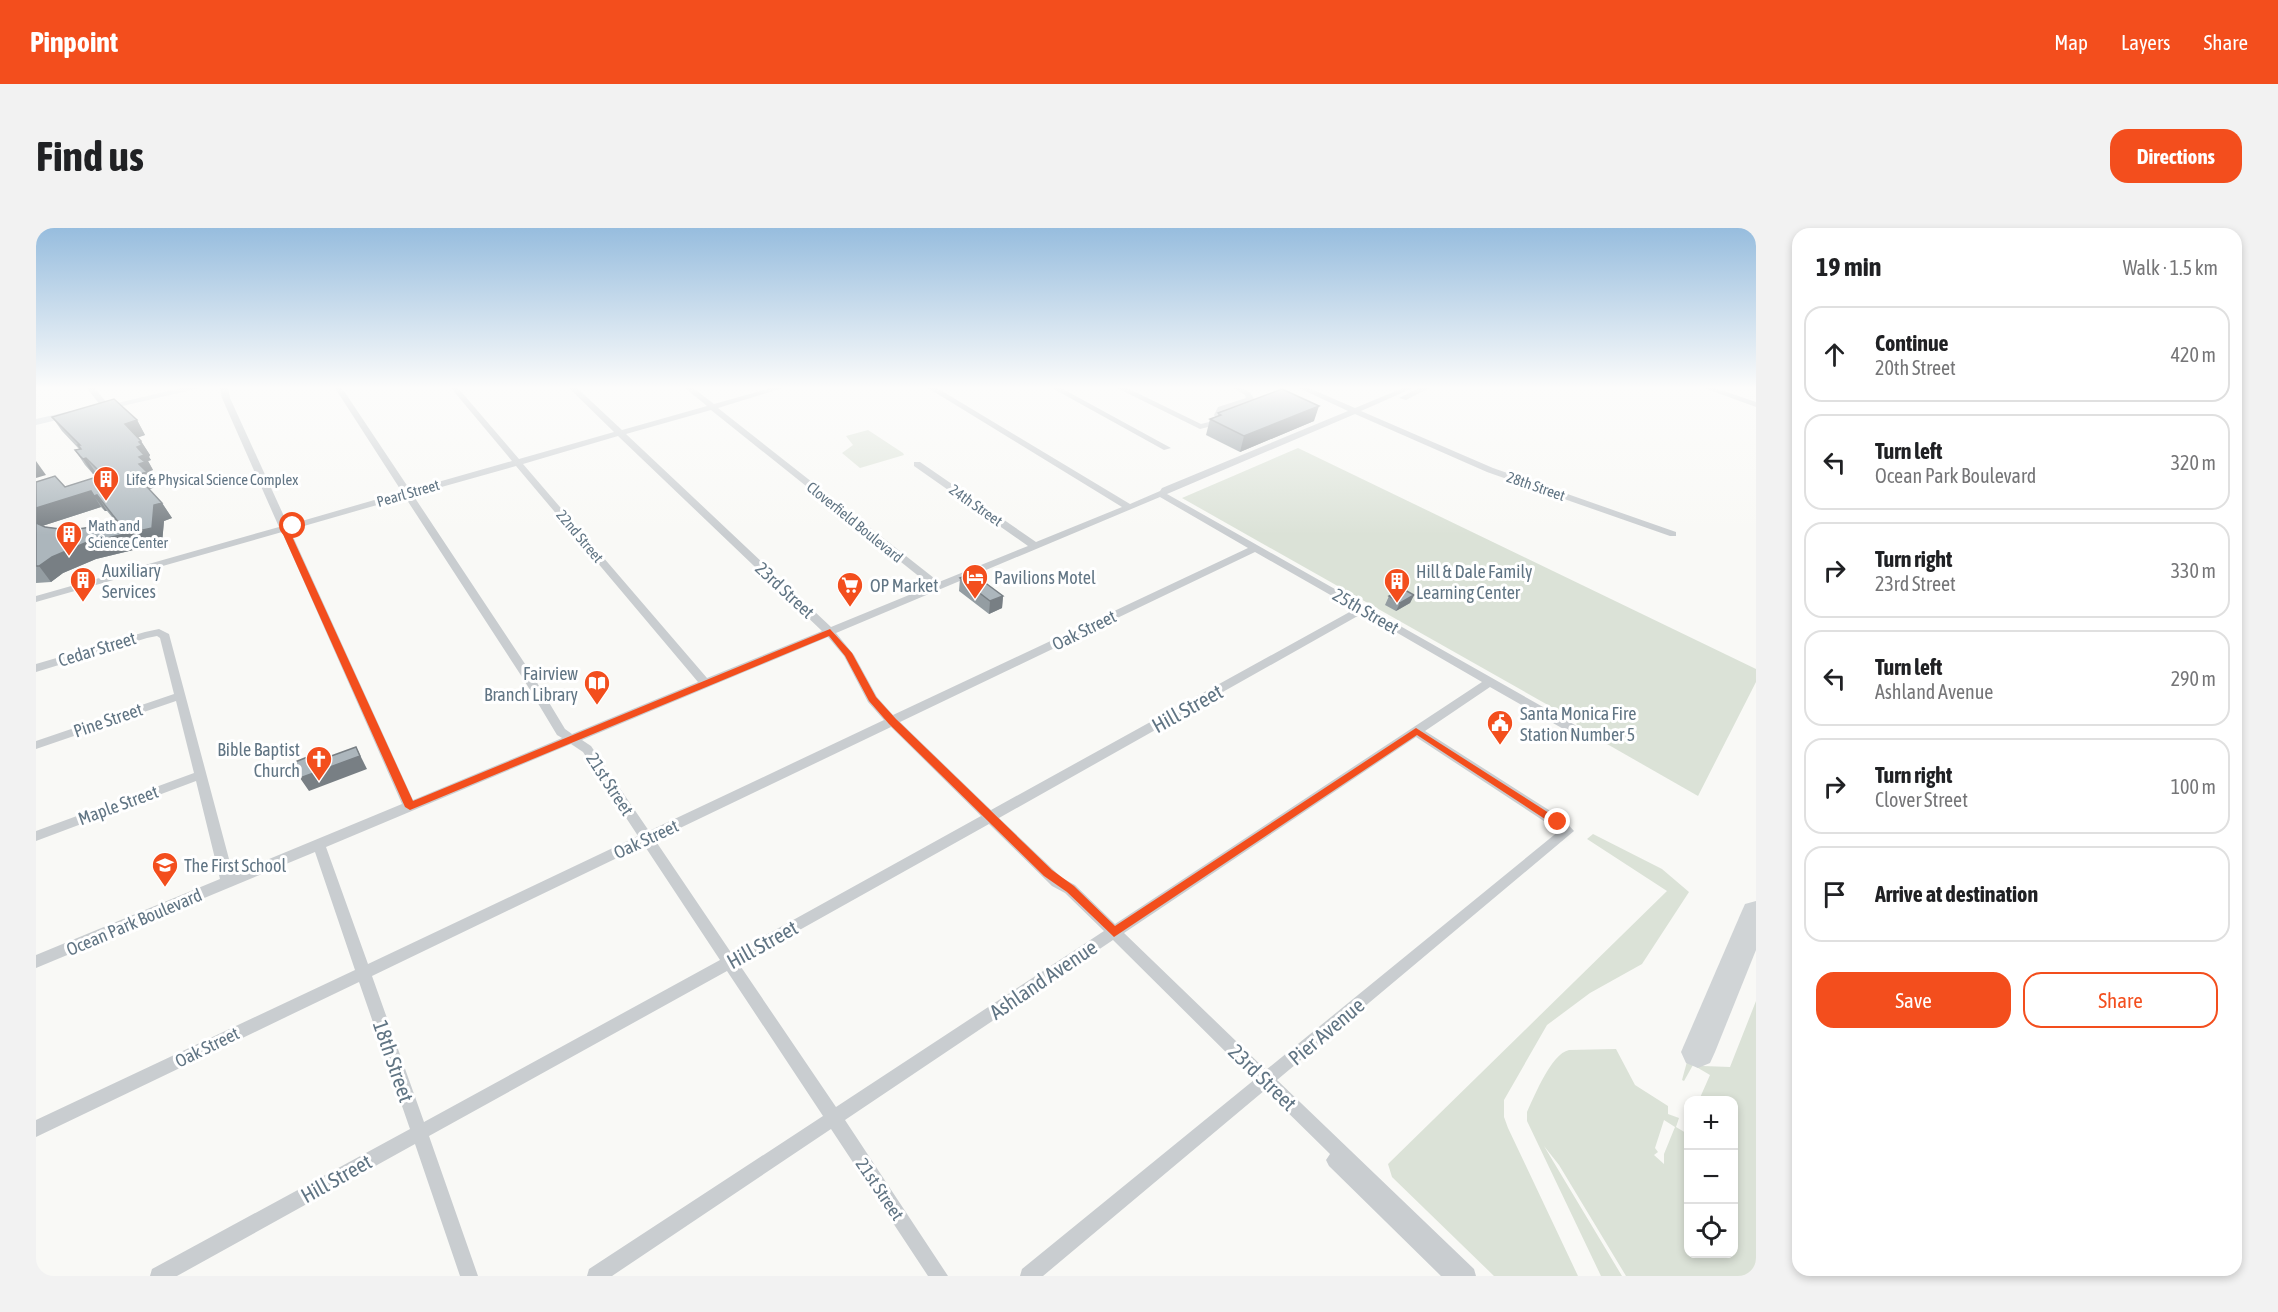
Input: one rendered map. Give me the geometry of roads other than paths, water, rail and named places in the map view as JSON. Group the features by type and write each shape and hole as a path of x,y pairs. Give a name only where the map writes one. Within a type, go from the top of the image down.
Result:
{"street":[{"path":"243,437 410,807"},
{"name":"21st Street","path":"370,437 529,679 561,732 587,749 939,1276"},
{"name":"22nd Street","path":"496,437 706,684"},
{"name":"Pearl Street","path":"36,599 604,437"},
{"name":"23rd Street","path":"622,437 830,632 849,655 872,699 1057,882 1063,893 1111,934 1461,1275"},
{"name":"Cloverfield Boulevard","path":"750,437 939,587"},
{"path":"1012,437 1129,507"},
{"path":"1146,437 1167,448"},
{"name":"Ocean Park Boulevard","path":"36,963 1162,494 1165,490 1209,470 1296,437"},
{"name":"28th Street","path":"1414,437 1490,470 1673,534"},
{"name":"24th Street","path":"917,464 1035,546"},
{"name":"25th Street","path":"1162,494 1570,728"},
{"name":"Oak Street","path":"36,1129 1255,548"},
{"name":"Hill Street","path":"159,1276 730,962 1363,609"},
{"name":"Cedar Street","path":"36,668 159,632 165,636 180,696"},
{"name":"Ashland Avenue","path":"596,1276 1490,682"},
{"path":"180,696 228,883"},
{"name":"Pine Street","path":"36,745 180,696"},
{"name":"Pier Avenue","path":"1029,1276 1567,831 1558,822 1416,731"},
{"name":"Maple Street","path":"36,836 200,775"},
{"name":"18th Street","path":"318,845 469,1276"}],"place":[{"name":"Life & Physical Science Complex","path":"106,502"},
{"name":"Math and Science Center","path":"69,557"},
{"name":"Pavilions Motel","path":"975,600"},
{"name":"Auxiliary Services","path":"83,603"},
{"name":"Hill & Dale Family Learning Center","path":"1397,604"},
{"name":"OP Market","path":"850,608"},
{"name":"Fairview Branch Library","path":"597,706"},
{"name":"Santa Monica Fire Station Number 5","path":"1500,746"},
{"name":"Bible Baptist Church","path":"319,782"},
{"name":"The First School","path":"165,888"}]}
